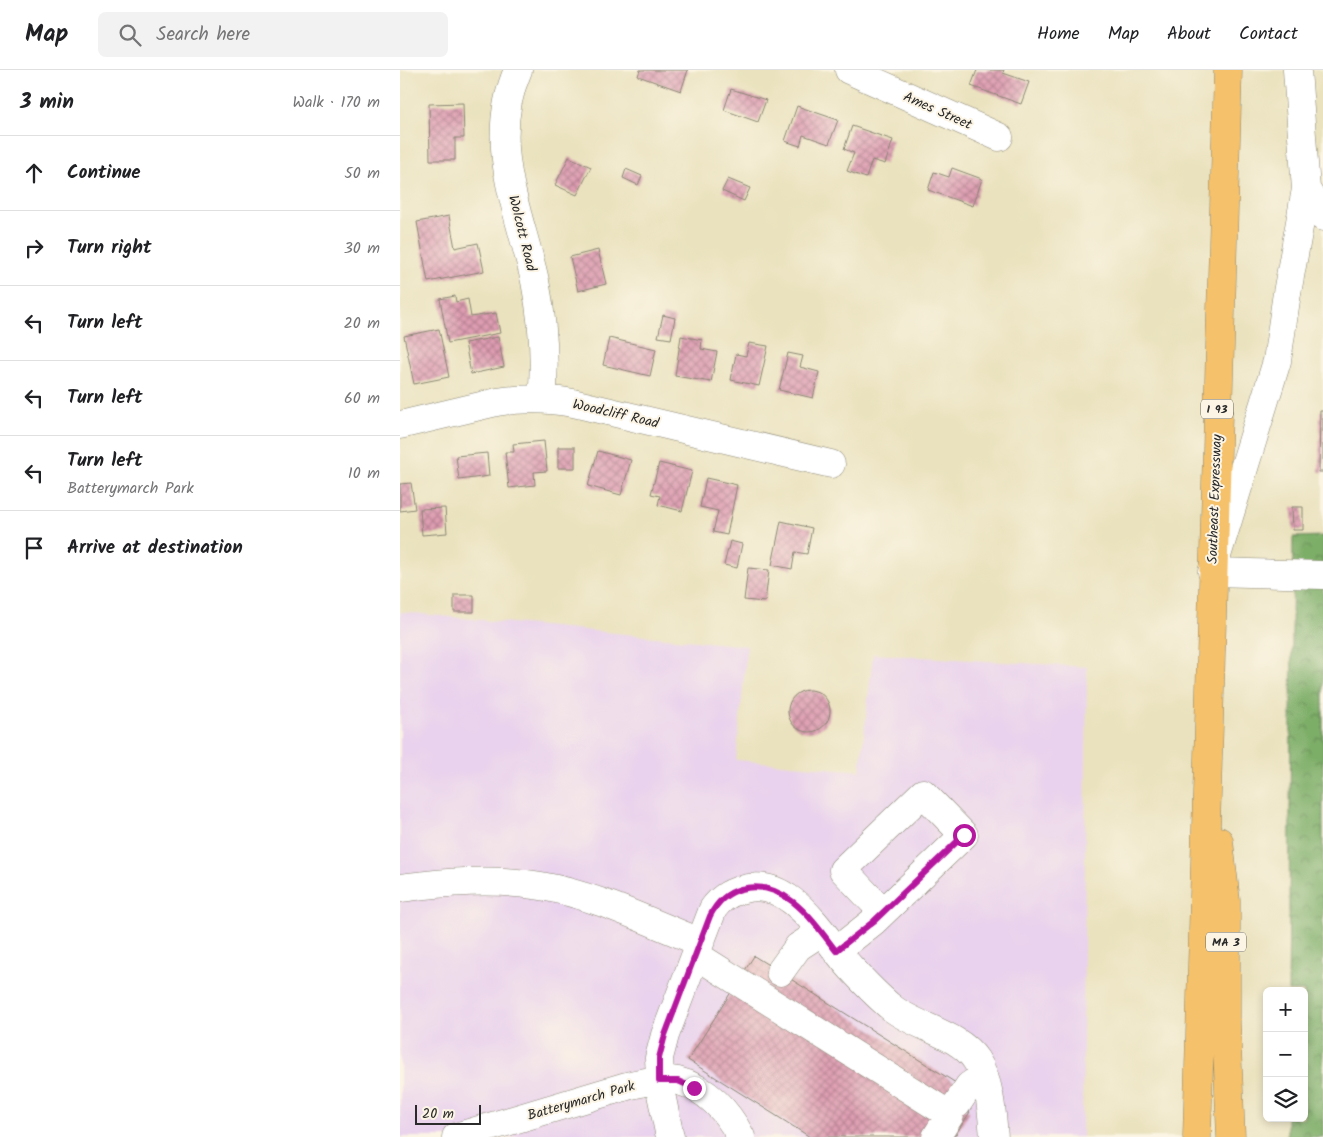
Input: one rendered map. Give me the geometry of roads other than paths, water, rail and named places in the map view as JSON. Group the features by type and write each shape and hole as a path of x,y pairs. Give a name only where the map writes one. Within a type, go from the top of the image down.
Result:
{"highway":[{"name":"Southeast Expressway","path":"1208,748 1228,70"},
{"name":"I 93","path":"1197,1137 1208,748"},
{"name":"MA 3","path":"1208,748 1226,901 1226,1024 1231,1137"}],"street":[{"name":"Wolcott Road","path":"518,70 507,106 503,138 508,174 535,281 542,322 545,361 542,399"},
{"name":"Ames Street","path":"849,70 999,138"},
{"path":"1297,70 1306,189 1277,361 1212,572 1323,575"},
{"path":"1306,189 1323,217"},
{"name":"Woodcliff Road","path":"400,425 505,401 542,399 573,403 831,464"},
{"path":"400,888 481,882 510,882 541,886 588,898 697,949 707,962 950,1115 936,1137"},
{"path":"670,1137 659,1081 659,1058 665,1035 710,916 720,900 738,890 751,887 774,891 792,900 805,911 871,989 893,1009 966,1049 977,1061 983,1076 990,1100 994,1137"},
{"path":"780,972 798,947 829,941 883,912"},
{"path":"957,1104 969,1086 983,1076"},
{"name":"Batterymarch Park","path":"456,1137 521,1128 627,1086 659,1081 678,1081 705,1094 721,1107 741,1137"}]}
